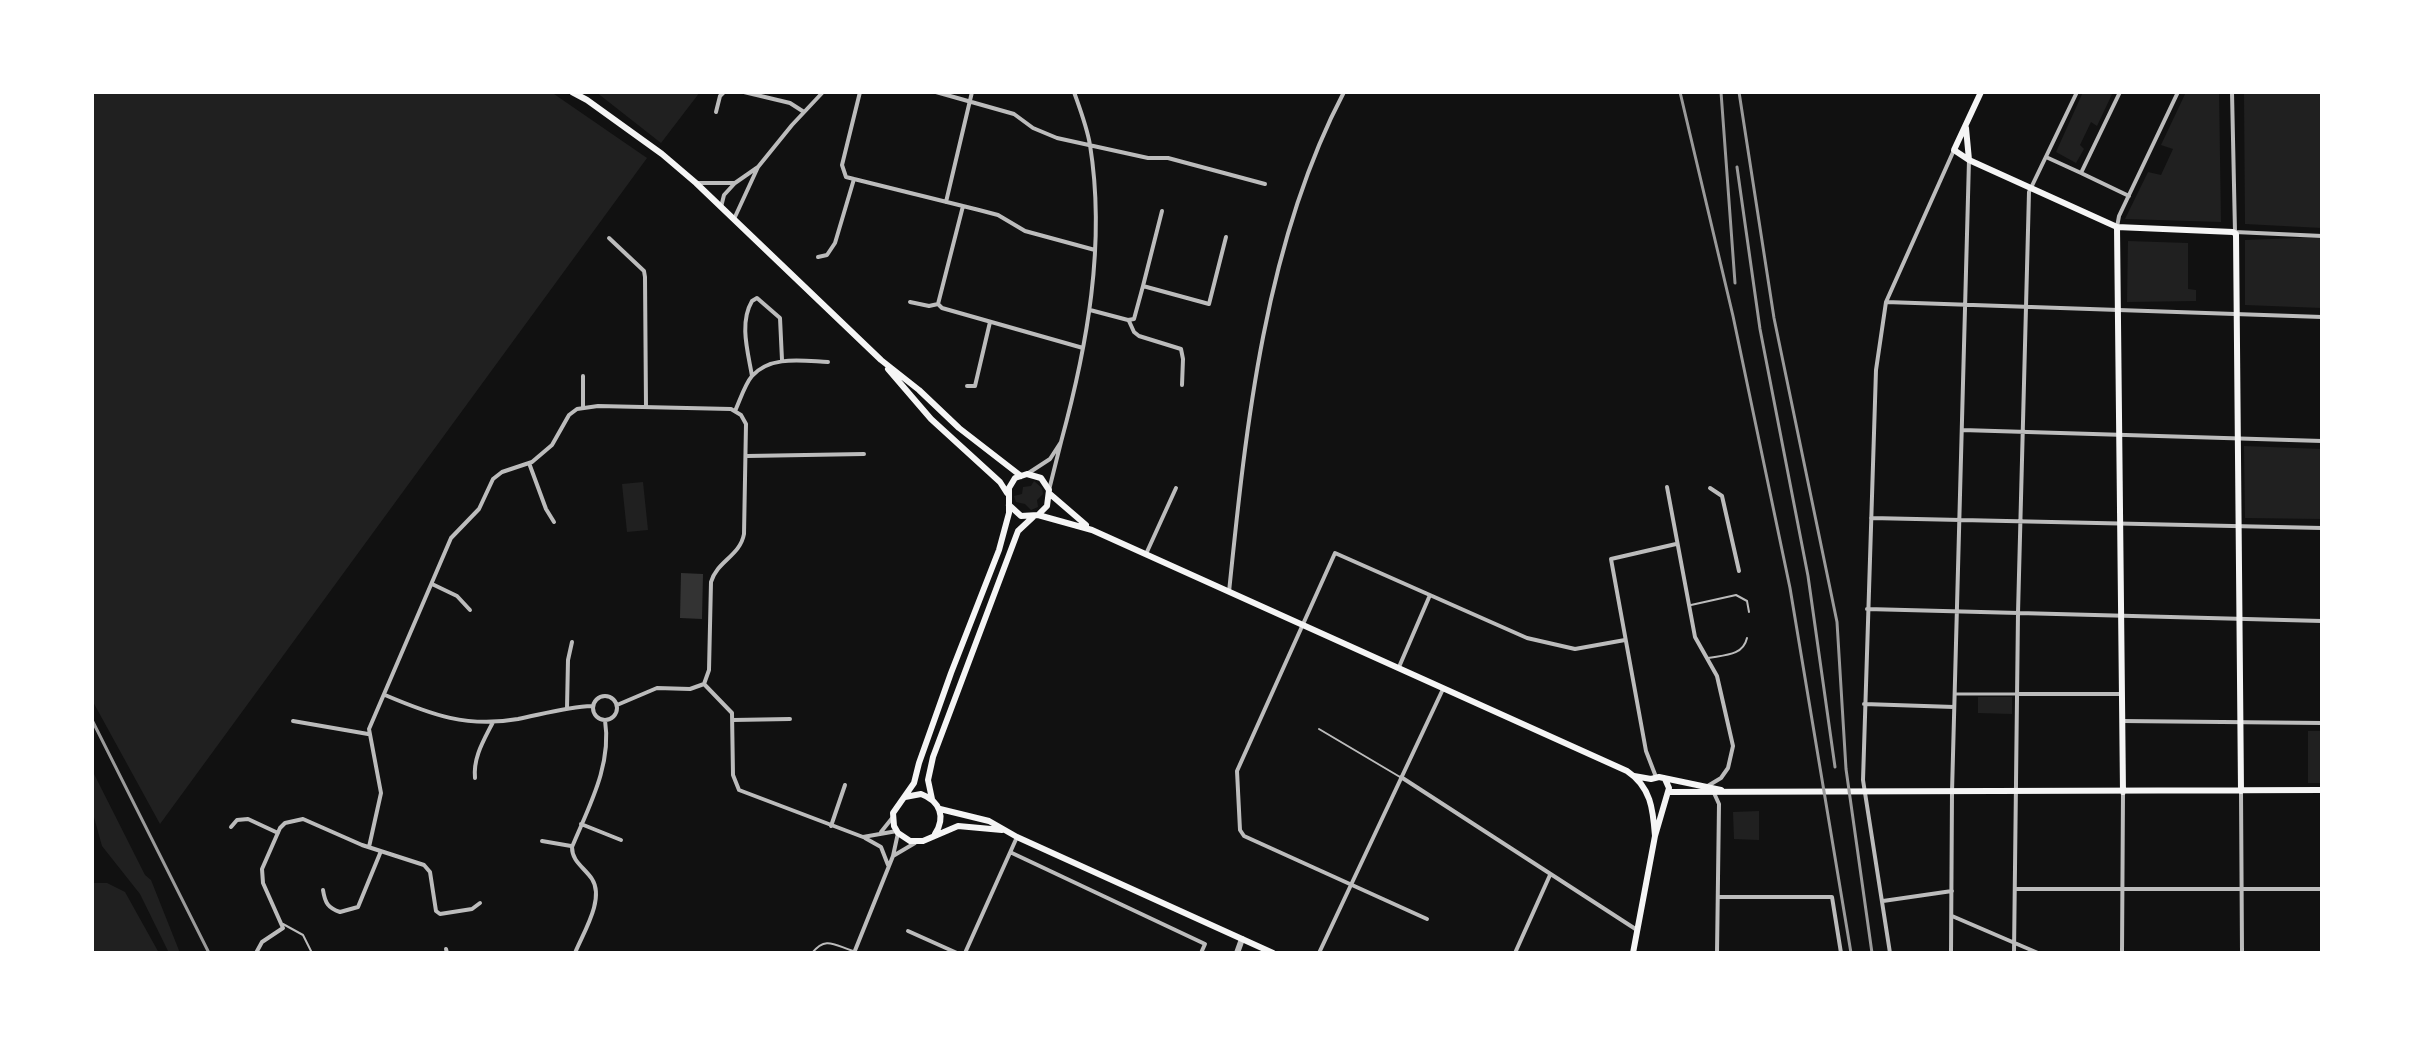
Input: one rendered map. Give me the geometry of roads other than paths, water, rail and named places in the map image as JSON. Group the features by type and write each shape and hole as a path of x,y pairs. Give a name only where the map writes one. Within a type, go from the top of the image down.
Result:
{"main road":[{"path":"572,92 662,154 881,360 959,428 1024,475 1041,478 1050,492 1092,530"},
{"path":"582,92 587,100"},
{"path":"1981,92 1954,150 1969,160 2117,227 2235,232 2241,791"},
{"path":"1966,125 1969,160"},
{"path":"2117,227 2123,792"},
{"path":"881,360 931,419 1000,482 1007,493 1009,505 1007,526 999,550 951,673 914,783 895,807 893,816 898,832 904,838 917,842 958,826 1002,830"},
{"path":"1007,493 1011,483 1024,475"},
{"path":"935,834 941,822 940,809 932,799 928,780 933,757 1018,531 1047,506 1050,492"},
{"path":"1009,505 1016,513 1092,530 1634,776 1707,786 1725,792"},
{"path":"1634,776 1657,799 1666,794 1725,792 2322,790"},
{"path":"1654,778 1649,793 1655,836"},
{"path":"1633,953 1666,794 1665,779"},
{"path":"904,797 915,793 932,799"},
{"path":"940,809 975,817 1273,953"}],"street":[{"path":"716,112 724,92"},
{"path":"744,92 790,103 804,112"},
{"path":"734,219 758,167 823,92"},
{"path":"860,92 842,165 846,177 998,215 1025,231 1095,250"},
{"path":"890,92 909,92"},
{"path":"936,92 1014,114 1043,134 1148,158 1168,158 1265,184"},
{"path":"946,202 972,92"},
{"path":"1050,492 1084,348 1095,250 1090,145 1074,92"},
{"path":"1229,592 1249,417 1262,341 1307,172 1344,92"},
{"path":"2014,953 2018,613 2031,189 2077,92"},
{"path":"2081,173 2120,92"},
{"path":"2117,227 2119,216 2178,92"},
{"path":"2232,92 2235,232 2322,236"},
{"path":"1890,953 1863,783 1876,370 1886,302 1954,150"},
{"path":"2046,157 2129,196"},
{"path":"1951,953 1952,792 1969,160"},
{"path":"721,207 724,195 735,183 758,167"},
{"path":"818,257 827,255 835,243 854,179"},
{"path":"696,183 735,183"},
{"path":"938,304 963,206"},
{"path":"1089,310 1134,319 1162,211"},
{"path":"1143,286 1209,304 1226,237"},
{"path":"609,238 644,271 646,407"},
{"path":"752,376 746,328 747,313 752,301 757,298 780,318 782,360"},
{"path":"910,302 929,306 938,304"},
{"path":"1886,302 2322,317"},
{"path":"938,304 942,308 1084,348"},
{"path":"1128,320 1139,336 1181,349 1182,385"},
{"path":"967,386 975,386 990,321"},
{"path":"735,411 752,376 765,367 782,360 828,362"},
{"path":"583,376 583,407"},
{"path":"369,847 381,793 368,734 371,719 385,695 451,538 479,509 493,479 502,472 529,463 552,445 569,415 583,407 735,411 746,424 742,544 714,572 709,670 704,684"},
{"path":"1962,430 2322,441"},
{"path":"1024,475 1050,459 1061,442"},
{"path":"746,456 864,454"},
{"path":"529,463 554,522"},
{"path":"1667,487 1695,637 1717,676 1733,752 1724,774 1690,793"},
{"path":"1146,554 1176,488"},
{"path":"1710,488 1722,496 1739,571"},
{"path":"1871,518 2322,528"},
{"path":"1654,778 1646,751 1611,559 1676,544"},
{"path":"1427,919 1244,836 1240,830 1237,771 1335,553 1527,638 1575,649 1625,640"},
{"path":"432,584 457,596 470,610"},
{"path":"1398,669 1430,595"},
{"path":"1867,609 2322,621"},
{"path":"567,708 568,660 572,642"},
{"path":"617,705 657,688 690,689 704,684"},
{"path":"704,684 728,708 733,720 733,775 739,790 863,837 881,847 888,865"},
{"path":"1319,953 1443,689"},
{"path":"1955,694 2122,694"},
{"path":"385,695 443,718 493,722 592,706"},
{"path":"605,720 595,715 592,706 596,698 604,695 612,698 617,705"},
{"path":"1864,704 1954,707"},
{"path":"605,720 614,715 617,705"},
{"path":"733,720 790,719"},
{"path":"575,953 597,894 592,878 574,858 572,847 605,763 608,743 605,720"},
{"path":"293,721 368,734"},
{"path":"2122,721 2322,723"},
{"path":"475,778 474,766 493,722"},
{"path":"1401,777 1638,930"},
{"path":"831,826 845,785"},
{"path":"2241,791 2242,953"},
{"path":"2122,953 2123,792"},
{"path":"1714,793 1719,804 1717,953"},
{"path":"879,834 893,816"},
{"path":"231,827 237,820 248,819 278,833"},
{"path":"256,953 262,942 279,931 282,924 262,877 264,862 285,823 303,819 428,868 436,911 440,914 472,909 480,903"},
{"path":"581,824 621,840"},
{"path":"854,952 893,856 898,832 863,837"},
{"path":"965,953 1017,837"},
{"path":"542,841 572,847"},
{"path":"893,856 917,842"},
{"path":"323,890 330,908 340,912 358,907 381,851"},
{"path":"1012,853 1205,944 1201,953"},
{"path":"1515,953 1550,875"},
{"path":"2015,889 2322,889"},
{"path":"1883,901 1952,891"},
{"path":"1718,897 1832,897 1841,953"},
{"path":"1952,916 2038,953"},
{"path":"908,931 957,953"},
{"path":"1237,953 1242,939"}],"lane":[{"path":"1688,605 1741,596 1747,601 1749,612"},
{"path":"1707,659 1738,652 1747,638"},
{"path":"1319,729 1401,777"},
{"path":"282,924 303,935 312,953"},
{"path":"812,953 820,944 828,942 854,952"}],"railway":[{"path":"1680,92 1733,316 1790,588 1851,953"},
{"path":"1721,92 1735,283"},
{"path":"1739,92 1774,318 1837,622 1846,769 1872,953"},
{"path":"1737,167 1760,329 1808,576 1835,767"},
{"path":"92,720 209,953"}]}
